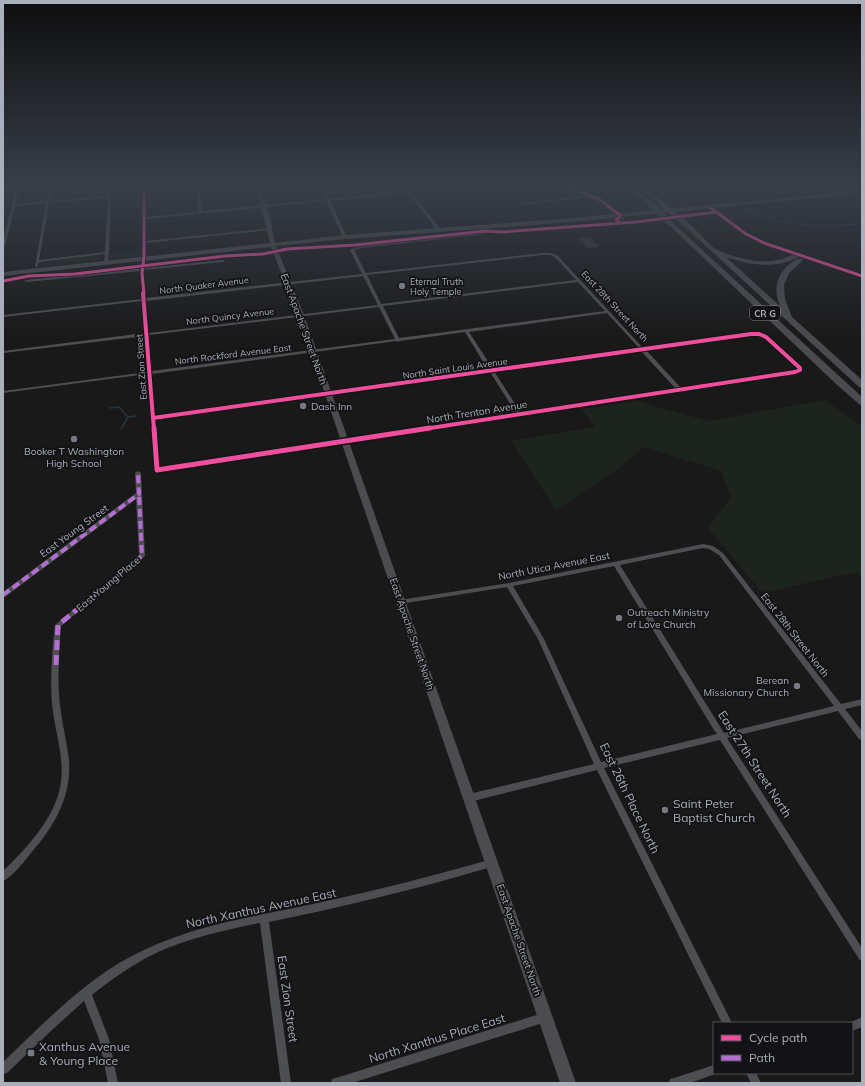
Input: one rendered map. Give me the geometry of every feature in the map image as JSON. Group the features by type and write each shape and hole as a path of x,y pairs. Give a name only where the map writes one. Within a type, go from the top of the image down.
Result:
{"highway":[{"name":"CR G","path":"685,237 862,402"},
{"name":"CR G","path":"699,237 862,385"},
{"path":"712,249 735,259 758,263 783,262 802,256"},
{"path":"796,326 781,301 779,284 784,273 802,256"}],"main road":[{"name":"East Apache Street North","path":"272,237 274,247 345,442 568,1083"},
{"path":"274,247 351,237"},
{"path":"3,277 144,260 368,237"},
{"path":"3,274 144,260"}],"street":[{"path":"36,266 42,237"},
{"path":"106,263 108,237"},
{"name":"East Zion Street","path":"144,237 144,300 157,470"},
{"path":"144,242 196,237"},
{"path":"384,237 388,244"},
{"path":"398,340 352,252 353,249 432,237"},
{"path":"750,237 862,276"},
{"path":"38,260 107,253"},
{"name":"North Quaker Avenue","path":"3,316 551,254"},
{"name":"East 28th Street North","path":"551,254 557,257 680,390"},
{"path":"26,281 223,261"},
{"name":"North Quincy Avenue","path":"3,352 579,281"},
{"name":"North Rockford Avenue East","path":"3,392 608,312"},
{"path":"466,331 519,414"},
{"name":"North Saint Louis Avenue","path":"153,418 751,334 759,334 766,337 799,366 800,370"},
{"name":"North Trenton Avenue","path":"157,470 680,390 800,370"},
{"path":"138,473 139,494"},
{"name":"East Young Street","path":"3,595 139,494"},
{"name":"East Young Place","path":"3,876 32,846 47,826 63,792 66,774 66,758 56,705 58,625 142,556 139,494"},
{"name":"North Utica Avenue East","path":"400,602 509,585 703,546 711,547"},
{"name":"East 28th Street North","path":"711,547 721,554 862,737"},
{"name":"East 27th Street North","path":"616,564 862,956"},
{"name":"East 26th Place North","path":"509,585 541,638 599,767 726,1022"},
{"path":"469,798 862,702"},
{"name":"North Xanthus Avenue East","path":"3,1069 86,993 130,962 161,946 190,934 227,925 264,919 363,898 492,863"},
{"name":"East Zion Street","path":"264,919 286,1083"},
{"path":"86,993 104,1039 113,1083"},
{"name":"North Xanthus Place East","path":"336,1083 546,1017"},
{"path":"674,1083 713,1070"},
{"path":"752,1074 756,1083"}],"shaded area":[{"path":"143,249 141,256 109,259 109,253"},
{"path":"98,255 103,256 103,260 39,267 39,262 41,261"},
{"path":"825,400 862,426 862,578 856,572 762,593 708,528 731,497 721,471 644,447 615,471 556,510 511,441 595,427 582,409 637,401 708,421"}],"building":[{"path":"590,237 600,247 587,248 577,238"}],"waterway":[{"path":"110,408 119,407 128,417"},
{"path":"128,417 136,416"},
{"path":"121,429 128,417"}],"marked path":[{"path":"3,595 139,494 138,473"},
{"path":"56,665 58,625 142,556 139,494"}],"cycle path":[{"path":"144,237 142,273 153,418"},
{"path":"3,281 29,276 75,274 225,256 263,254 287,249 355,245 432,237"},
{"path":"751,237 764,243 862,276"},
{"path":"751,334 759,334 766,337 800,368 800,370 795,372 157,470 153,418 751,334"}],"place":[{"name":"Eternal Truth Holy Temple","path":"402,286"},
{"name":"Dash Inn","path":"303,406"},
{"name":"Booker T Washington High School","path":"74,439"},
{"name":"Outreach Ministry of Love Church","path":"619,618"},
{"name":"Berean Missionary Church","path":"797,686"},
{"name":"Saint Peter Baptist Church","path":"665,810"},
{"name":"Xanthus Avenue & Young Place","path":"31,1053"}]}
